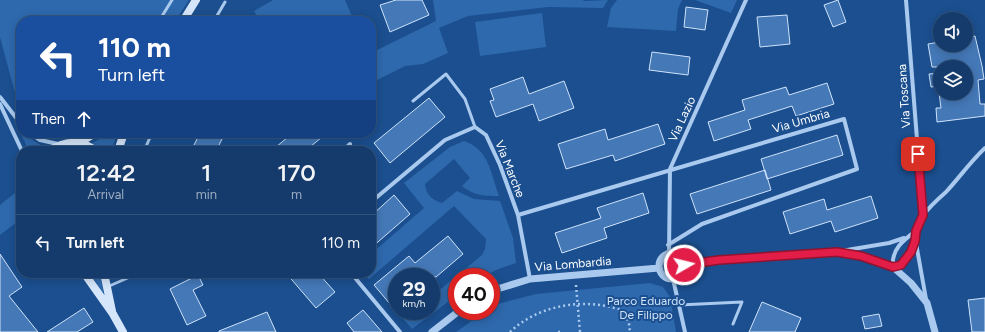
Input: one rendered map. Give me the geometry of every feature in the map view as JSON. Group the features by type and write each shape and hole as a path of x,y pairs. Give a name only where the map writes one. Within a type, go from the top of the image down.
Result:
{"main road":[{"path":"186,16 196,0"},
{"path":"57,146 60,144 82,141 87,138"},
{"path":"73,142 87,146"},
{"path":"87,278 123,332"},
{"path":"105,278 112,314"}],"street":[{"name":"Via Lazio","path":"669,254 670,169 746,0"},
{"name":"Via Toscana","path":"906,0 923,215"},
{"path":"0,97 16,118"},
{"path":"0,104 20,146"},
{"name":"Via Umbria","path":"518,214 844,119 857,169 702,224 668,245"},
{"path":"376,198 445,140 475,127"},
{"name":"Via Marche","path":"475,127 486,135 500,165 518,214 530,279"},
{"path":"37,138 40,140 60,144"},
{"name":"Via Toscana","path":"916,231 923,215 985,148"},
{"path":"893,267 894,254 900,244 916,231"},
{"path":"916,231 915,241 927,303 935,332"},
{"path":"684,265 719,260 837,252 889,243 907,237"},
{"path":"893,267 901,265 906,260 915,241"},
{"path":"837,252 861,256 893,267 910,283 927,303"},
{"path":"669,254 679,256 684,265 682,274 673,279 664,276 659,268 662,259 669,254"},
{"name":"Via Lombardia","path":"500,288 530,279 659,268"},
{"path":"355,278 400,332"},
{"path":"673,279 685,332"},
{"path":"432,332 448,320"}],"lane":[{"path":"162,16 172,0"},
{"path":"217,16 225,2"},
{"path":"413,101 446,74 465,99 475,127"},
{"path":"107,287 127,278"},
{"path":"679,304 742,302 733,324"}],"path":[{"path":"575,275 580,332"},
{"path":"510,332 538,314 561,306 578,304 614,307 624,311 629,324 630,332"}],"green space":[{"path":"0,0 189,0 178,16 16,16 16,96 0,37"},
{"path":"273,0 345,0 352,16 257,16 254,11"},
{"path":"433,0 608,0 603,8 548,7 468,16 439,28 448,53 423,64 405,66 376,80 376,51 436,21"},
{"path":"617,0 682,0 678,9 676,31 607,27 611,8"},
{"path":"695,0 737,0 731,13"},
{"path":"542,13 546,47 480,56 475,22"},
{"path":"23,138 29,138 42,146 27,146"},
{"path":"102,138 115,138 113,146 96,146 92,143"},
{"path":"464,141 479,150 488,163 499,196 475,194 462,186 470,178 454,159 425,184 427,191 432,199 442,203 457,191 474,199 500,201 513,238 516,263 500,269 466,268 482,255 485,249 486,239 454,206 376,273 376,250 424,208 404,183 450,147"},
{"path":"16,192 16,223 0,235 0,205"},
{"path":"94,278 101,278 104,296"},
{"path":"448,283 448,302 440,308 440,290"},
{"name":"Parco Eduardo De Filippo","path":"650,283 663,287 670,297 676,332 456,332 473,320 500,320 500,303 536,294"},
{"path":"404,320 424,320 412,329"}],"building":[{"path":"396,0 422,0 429,15 390,32 380,5"},
{"path":"838,0 846,22 833,27 824,5"},
{"path":"686,7 708,10 705,30 684,27"},
{"path":"787,15 790,44 760,47 757,17"},
{"path":"973,36 975,36 984,79 978,80 980,104 985,104 985,116 937,122 936,108 941,108 940,100 973,100 973,60 933,60 932,67 928,44 933,43 933,52 973,52"},
{"path":"652,52 690,57 688,75 649,70"},
{"path":"929,74 933,74 933,87 931,87"},
{"path":"523,77 529,94 564,81 574,108 539,121 533,104 496,117 490,101 494,100 490,89"},
{"path":"827,83 834,104 796,116 792,106 748,120 751,129 714,141 708,122 745,110 742,100 786,87 789,95"},
{"path":"429,98 445,117 390,163 374,143"},
{"path":"658,124 665,144 615,161 613,155 566,169 558,144 605,129 608,140"},
{"path":"837,135 843,155 767,179 761,159"},
{"path":"198,138 222,138 218,146 194,146"},
{"path":"287,138 321,138 311,146 277,146"},
{"path":"765,170 771,190 697,214 690,194"},
{"path":"643,193 649,213 604,228 607,238 562,253 555,233 601,218 597,208"},
{"path":"394,195 410,214 376,244 376,211"},
{"path":"871,196 878,218 835,232 831,221 790,234 783,212 824,199 827,210"},
{"path":"448,236 463,254 440,274 440,268 395,268 409,256 415,263"},
{"path":"0,254 22,287 9,296 38,332 0,332"},
{"path":"388,273 388,302 374,285"},
{"path":"192,278 200,278 203,285 193,290 206,316 187,325 170,289"},
{"path":"290,278 322,278 335,292 316,308"},
{"path":"985,298 985,332 972,332 968,300"},
{"path":"762,302 801,318 795,332 749,332"},
{"path":"84,308 93,322 77,332 47,332"},
{"path":"363,310 382,332 354,332 347,323"},
{"path":"267,312 276,332 219,332 219,331"},
{"path":"879,314 882,326 865,329 862,317"}],"route":[{"path":"684,265 719,260 837,252 861,256 893,267 901,265 911,252 915,241 916,231 923,215 918,154"}]}
